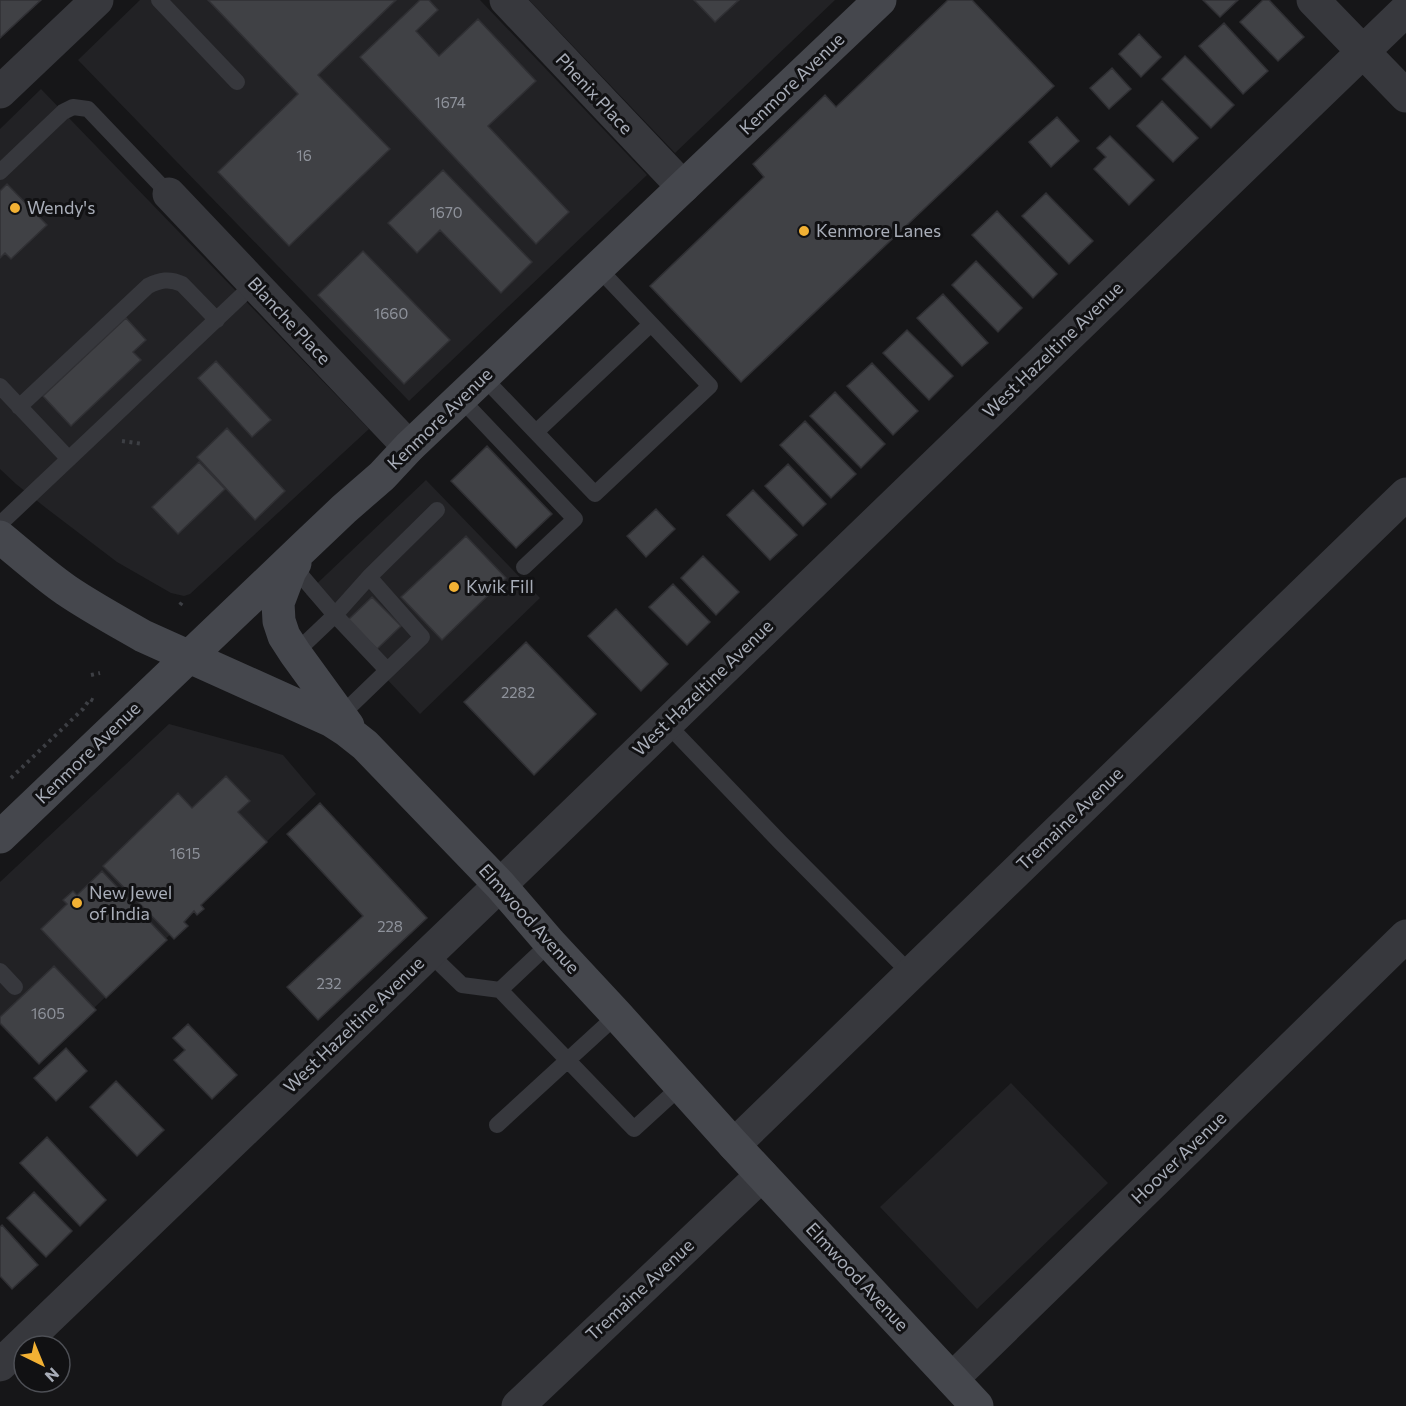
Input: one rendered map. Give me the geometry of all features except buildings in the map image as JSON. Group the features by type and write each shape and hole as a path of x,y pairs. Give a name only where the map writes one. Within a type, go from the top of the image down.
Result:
{"street":[{"path":"0,92 97,0"},
{"name":"Phenix Place","path":"506,0 683,187"},
{"name":"Kenmore Avenue","path":"0,837 880,0"},
{"path":"1313,0 1406,96"},
{"name":"West Hazeltine Avenue","path":"0,1365 1406,10"},
{"name":"Blanche Place","path":"169,194 409,447"},
{"name":"Tremaine Avenue","path":"735,1145 1406,494"},
{"name":"Elmwood Avenue","path":"0,537 58,584 87,604 143,636 332,721 365,745 500,885 762,1175 977,1406"},
{"path":"298,556 278,603 279,621 284,636 340,716 365,745"},
{"name":"Hoover Avenue","path":"952,1379 1406,936"},
{"name":"Tremaine Avenue","path":"518,1406 762,1175"}],"lane":[{"path":"159,0 237,82"},
{"path":"0,172 63,112 73,107 88,109 169,194"},
{"path":"472,388 536,432 595,494 710,386 598,268"},
{"path":"19,407 148,286 157,281 175,280 182,284 217,320"},
{"path":"0,524 254,284"},
{"path":"536,432 651,324"},
{"path":"0,386 69,459"},
{"path":"472,388 575,519 524,567"},
{"path":"295,653 437,510"},
{"path":"298,556 335,615 387,670"},
{"path":"340,716 422,637 369,577"},
{"path":"666,724 911,974"},
{"path":"500,990 550,943"},
{"path":"429,953 462,985 500,990 634,1129 681,1086"},
{"path":"0,971 15,987"},
{"path":"497,1125 617,1015"}],"path":[{"path":"112,440 143,444"},
{"path":"91,675 100,673"},
{"path":"8,781 83,709 90,699"}],"shaded area":[{"path":"140,0 480,0 647,175 409,401 78,60"},
{"path":"529,0 835,0 675,153"},
{"path":"41,89 369,429 190,594 184,596 171,593 117,562 46,508 0,469 0,129"},
{"path":"426,480 540,598 420,714 306,594"},
{"path":"169,724 283,755 316,794 37,1063 0,1025 0,882"},
{"path":"1011,1083 1108,1183 977,1309 880,1207"}],"place":[{"name":"Wendy's","path":"15,208"},
{"name":"Kenmore Lanes","path":"804,231"},
{"name":"Kwik Fill","path":"454,587"},
{"name":"New Jewel of India","path":"77,903"}]}
